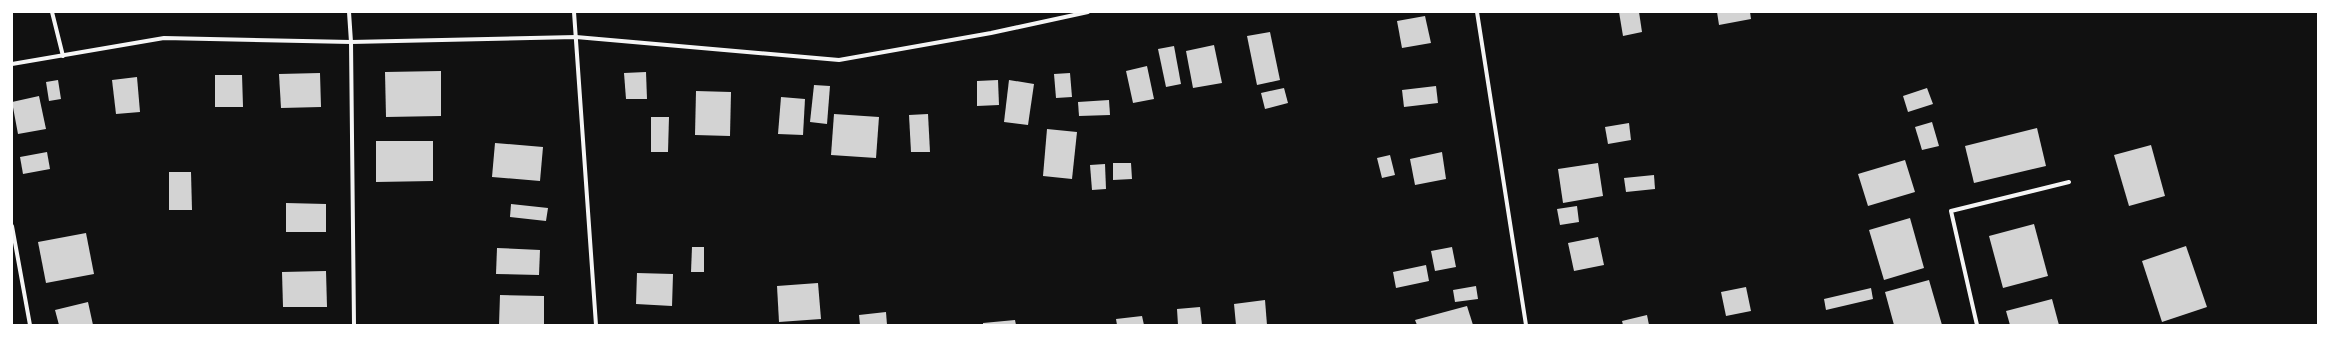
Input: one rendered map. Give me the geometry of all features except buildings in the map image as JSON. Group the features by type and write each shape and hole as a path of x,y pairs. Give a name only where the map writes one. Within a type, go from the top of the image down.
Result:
{"street":[{"path":"52,12 63,56"},
{"path":"349,12 351,42 354,325"},
{"path":"574,12 596,325"},
{"path":"12,64 164,38 351,42 576,37 839,60 991,33 1088,12"},
{"path":"1477,12 1526,325"},
{"path":"1977,325 1951,211 2069,182"},
{"path":"12,226 30,325"}]}
